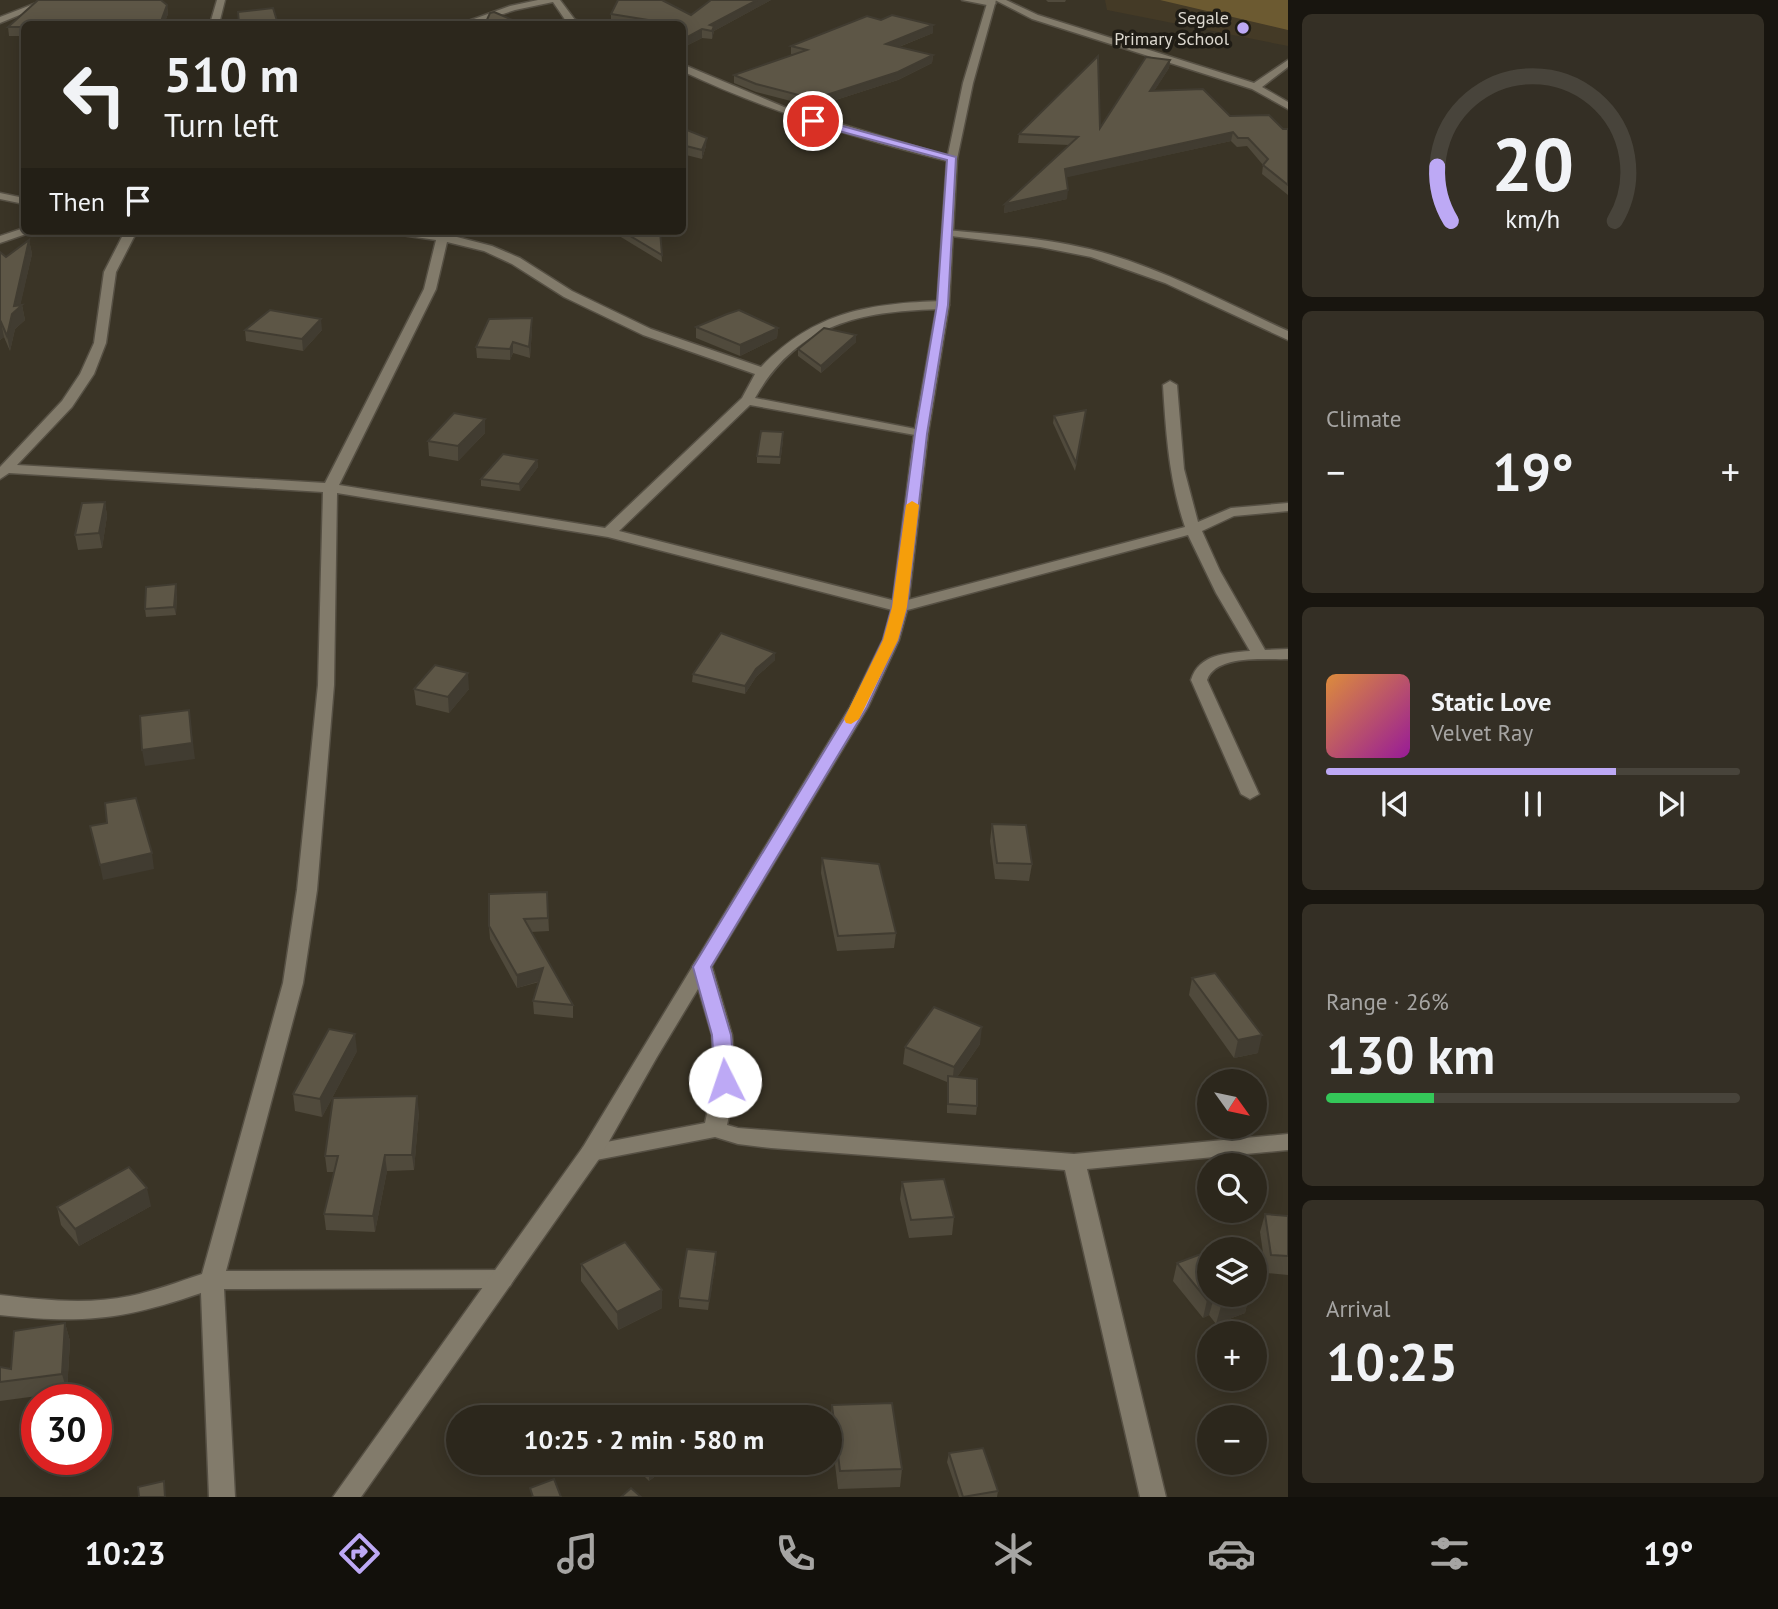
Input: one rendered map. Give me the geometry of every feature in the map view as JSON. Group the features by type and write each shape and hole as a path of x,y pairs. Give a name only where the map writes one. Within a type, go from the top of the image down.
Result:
{"street":[{"path":"0,20 52,0"},
{"path":"215,21 221,0"},
{"path":"474,21 505,10 553,0 570,21"},
{"path":"966,0 994,1 1035,17 1255,88 1288,106"},
{"path":"346,1497 591,1153 859,707 891,640 900,607 921,434 943,305 952,159 968,83 994,1"},
{"path":"1255,88 1288,63"},
{"path":"686,69 781,110 865,137 952,159"},
{"path":"0,196 21,200"},
{"path":"0,240 21,232"},
{"path":"947,233 1027,242 1104,257 1161,278 1288,336"},
{"path":"3,472 67,404 87,374 100,343 110,272 129,235"},
{"path":"222,1497 212,1280 293,983 305,903 326,685 330,488 430,289 443,235"},
{"path":"446,235 498,252 568,294 646,332 763,373"},
{"path":"607,533 747,400 763,373 793,342 824,324 855,312 943,305"},
{"path":"1170,385 1179,480 1194,529 1223,590 1260,655"},
{"path":"747,400 921,434"},
{"path":"3,472 330,488 607,533 900,607 1194,529 1231,512 1288,507"},
{"path":"1250,794 1199,680 1200,671 1207,664 1220,660 1288,654"},
{"path":"702,967 722,1035 725,1081 715,1129"},
{"path":"591,1153 715,1129 738,1136 771,1140 1074,1162 1288,1142"},
{"path":"1074,1162 1153,1497"},
{"path":"0,1305 41,1310 104,1310 157,1298 212,1280 502,1279"}],"shaded area":[{"name":"Segale Primary School","path":"1105,0 1288,0 1288,46 1107,10"},
{"path":"1160,0 1288,0 1288,30"}],"building":[{"path":"38,0 161,0 167,5 161,21 21,21 21,27 8,27"},
{"path":"618,0 662,0 691,15 711,0 757,0 710,25 714,26 712,31 702,29 686,38 686,21 654,21 611,14"},
{"path":"273,8 277,21 239,21 238,12"},
{"path":"494,12 515,21 486,21 490,13"},
{"path":"892,15 933,25 886,44 933,55 898,72 814,99 756,84 734,75 807,50 791,46 867,16 881,20"},
{"path":"1098,56 1100,128 1146,57 1170,60 1150,91 1203,89 1230,116 1269,115 1283,129 1288,129 1288,185 1263,165 1268,159 1248,138 1238,138 1233,132 1065,169 1068,190 1005,204 1078,137 1019,134"},
{"path":"686,130 707,138 702,150 686,146"},
{"path":"629,235 660,235 662,255"},
{"path":"29,240 14,306 22,305 12,314 7,336 0,323 0,252 6,257"},
{"path":"270,310 321,319 302,339 245,330"},
{"path":"739,310 778,328 740,345 696,327 727,314"},
{"path":"532,318 529,347 513,342 510,349 476,347 489,319"},
{"path":"824,328 856,335 821,366 798,349"},
{"path":"1086,410 1076,463 1054,416"},
{"path":"454,413 485,419 458,446 428,441"},
{"path":"761,431 783,432 780,457 757,456"},
{"path":"503,454 537,460 519,484 481,479"},
{"path":"105,502 99,533 75,535 82,503"},
{"path":"176,584 174,607 145,609 146,587"},
{"path":"721,633 775,653 756,669 745,686 693,674"},
{"path":"435,665 468,673 448,697 414,689"},
{"path":"189,710 192,743 142,750 140,716"},
{"path":"136,798 152,853 100,865 90,826 107,823 105,803"},
{"path":"992,824 1026,825 1032,864 997,863"},
{"path":"822,858 879,864 896,933 838,936"},
{"path":"547,892 548,918 524,919 573,1005 533,1001 543,968 517,975 489,926 489,894"},
{"path":"1215,973 1262,1035 1238,1040 1192,978"},
{"path":"934,1007 982,1027 954,1067 905,1047"},
{"path":"329,1029 355,1034 320,1099 293,1094"},
{"path":"948,1076 977,1079 977,1106 948,1104"},
{"path":"417,1096 412,1155 385,1155 373,1216 324,1214 338,1156 325,1156 333,1098"},
{"path":"129,1167 147,1188 75,1229 57,1207"},
{"path":"944,1179 954,1217 911,1220 902,1182"},
{"path":"1267,1214 1288,1216 1288,1256 1271,1255"},
{"path":"625,1242 662,1290 617,1312 581,1264"},
{"path":"687,1249 716,1252 709,1301 679,1298"},
{"path":"1197,1256 1197,1288 1177,1263"},
{"path":"65,1323 62,1374 0,1382 0,1367 11,1369 14,1331"},
{"path":"892,1403 902,1469 842,1471 842,1405 832,1405"},
{"path":"983,1448 998,1491 963,1497 949,1453"},
{"path":"554,1479 561,1497 533,1497 530,1488"},
{"path":"164,1481 165,1497 139,1497 138,1487"},
{"path":"631,1488 641,1497 621,1497"}],"slow traffic":[{"path":"851,719 891,640 900,607 912,505"}],"place":[{"name":"Segale Primary School","path":"1243,28"}],"route":[{"path":"725,1081 722,1035 702,967 859,707 891,640 900,607 921,434 943,305 952,159 813,121"}]}
